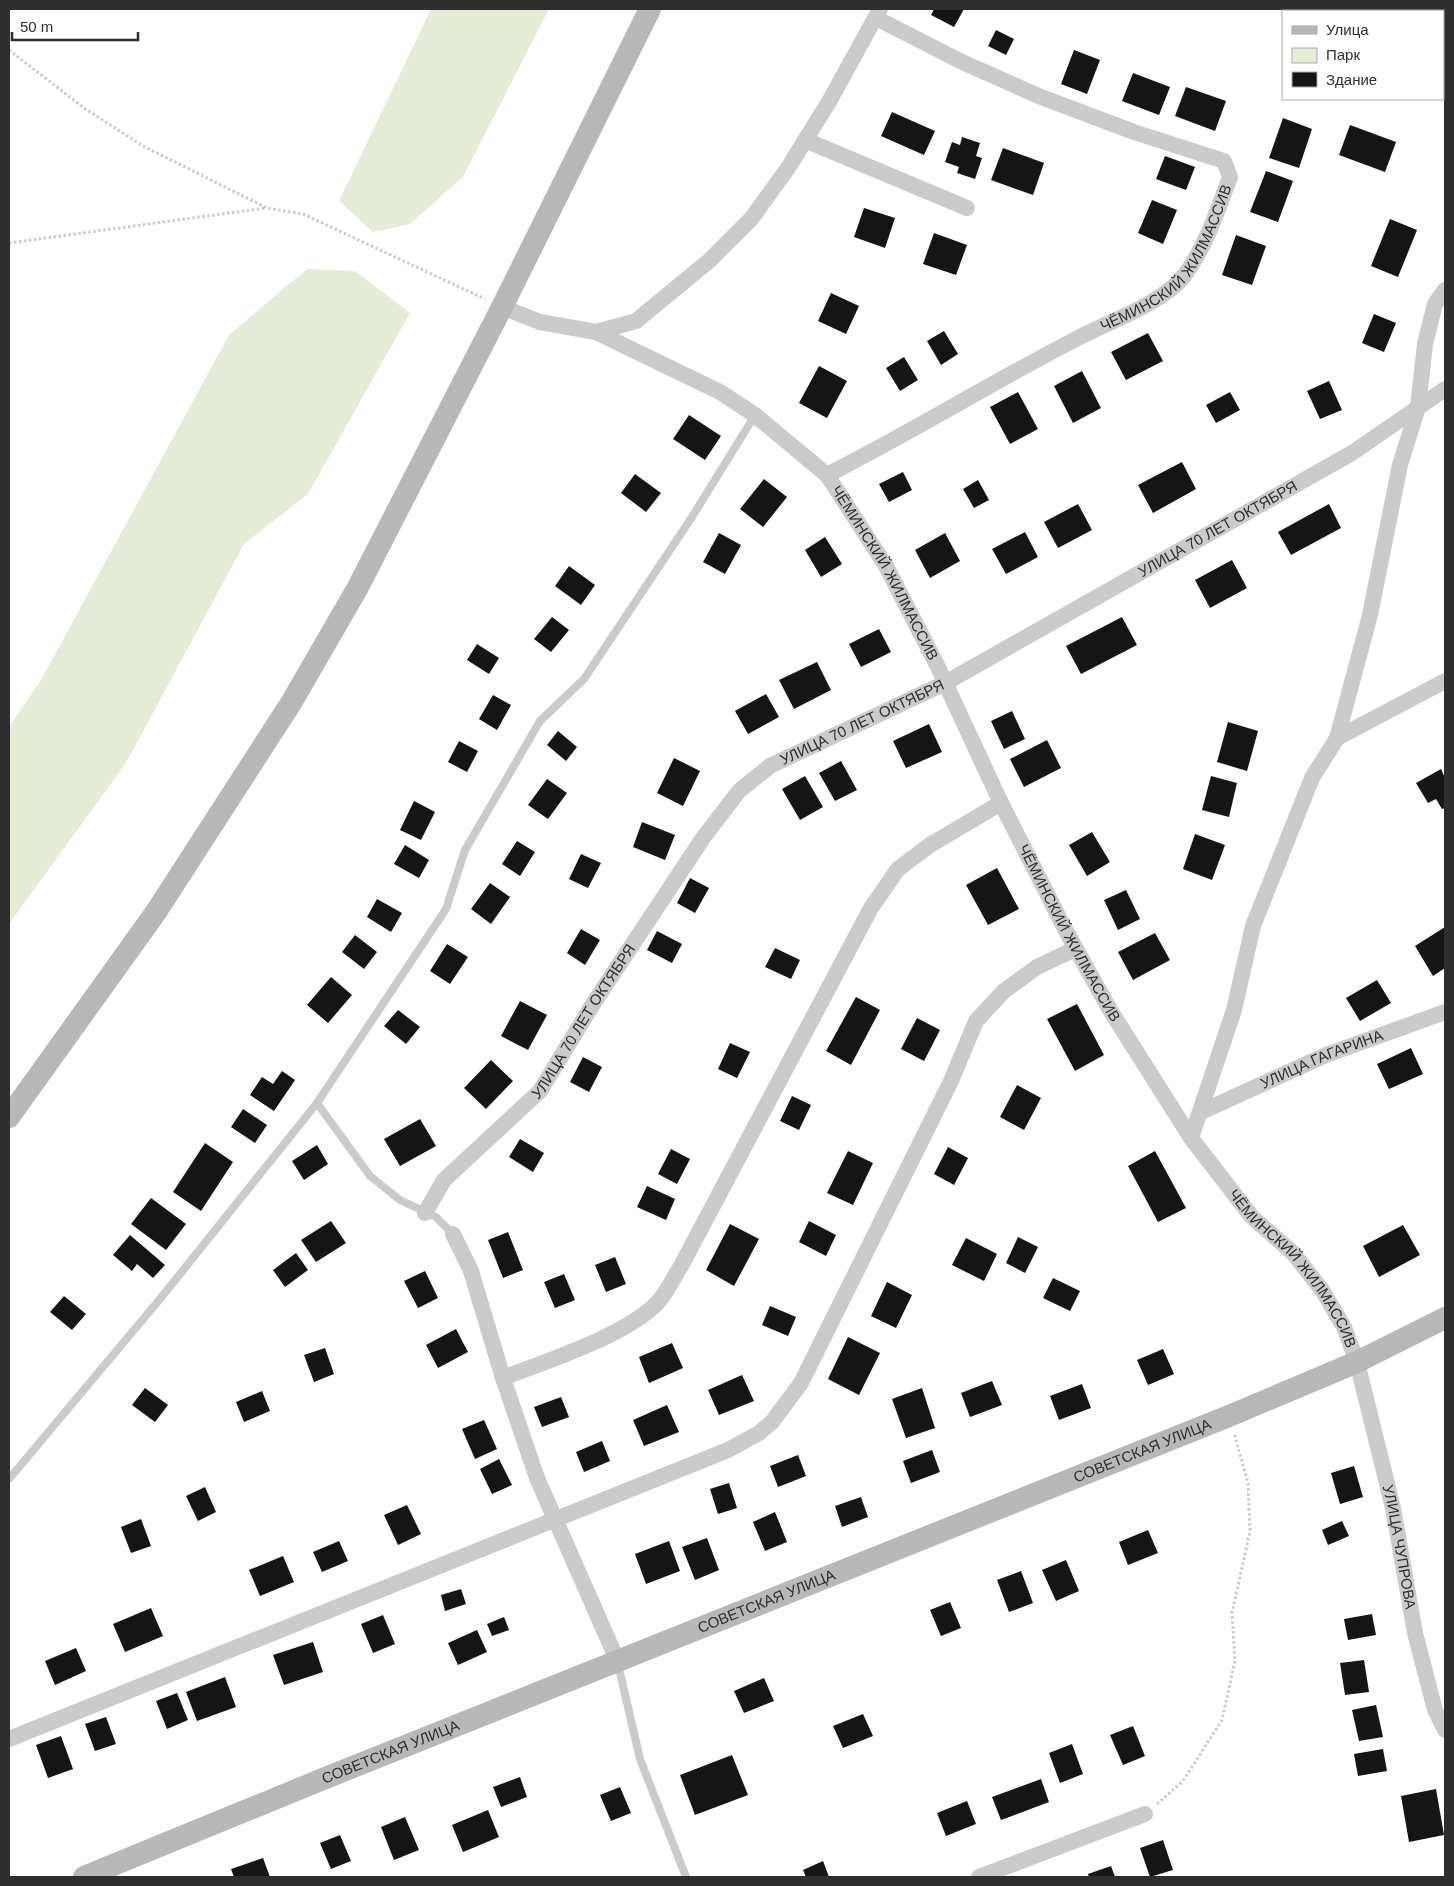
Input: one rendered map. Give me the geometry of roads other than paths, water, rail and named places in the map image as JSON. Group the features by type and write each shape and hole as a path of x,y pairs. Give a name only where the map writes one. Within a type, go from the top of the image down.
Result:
{"main road":[{"path":"9,1117 156,912 291,703 357,589 502,307 650,9"},
{"name":"СОВЕТСКАЯ УЛИЦА","path":"84,1877 299,1788 1229,1416 1357,1362 1445,1318"}],"street":[{"name":"ЧЁМИНСКИЙ ЖИЛМАССИВ","path":"596,332 636,321 710,260 751,219 805,140 878,13 962,62 1041,97 1134,132 1224,162 1230,177 1198,251 1183,278 1150,303 1079,338 893,441 827,475"},
{"path":"805,140 967,208"},
{"path":"1191,1138 1234,1010 1253,926 1312,778 1338,738 1370,615 1400,465 1418,406 1425,344 1436,304 1445,290"},
{"name":"ЧЁМИНСКИЙ ЖИЛМАССИВ","path":"502,307 540,322 596,332 720,392 755,415 827,475 886,566 946,683 1001,803 1075,949 1110,1010 1191,1138 1252,1217 1293,1253 1322,1290 1344,1328 1357,1362"},
{"name":"УЛИЦА 70 ЛЕТ ОКТЯБРЯ","path":"425,1213 444,1180 540,1092 593,1004 703,838 739,791 770,766 946,683 1352,454 1418,406 1445,389"},
{"path":"1338,738 1445,682"},
{"path":"502,1378 609,1334 640,1318 659,1301 681,1266 871,908 898,869 930,845 1001,803"},
{"path":"9,1739 728,1450 759,1433 772,1422 801,1383 951,1081 976,1020 1004,991 1037,966 1075,949"},
{"name":"УЛИЦА ГАГАРИНА","path":"1201,1112 1326,1055 1445,1012"},
{"path":"454,1234 471,1271 502,1378 538,1478 618,1662"},
{"name":"УЛИЦА ЧУПРОВА","path":"1357,1362 1393,1508 1415,1633 1435,1710 1445,1730"},
{"path":"979,1877 1145,1814"}],"lane":[{"path":"9,1480 166,1292 317,1103 446,909 465,850 540,721 584,679 692,516 755,415"},
{"path":"317,1103 370,1176 400,1200 436,1217 454,1234"},
{"path":"618,1662 640,1758 686,1877"}]}
